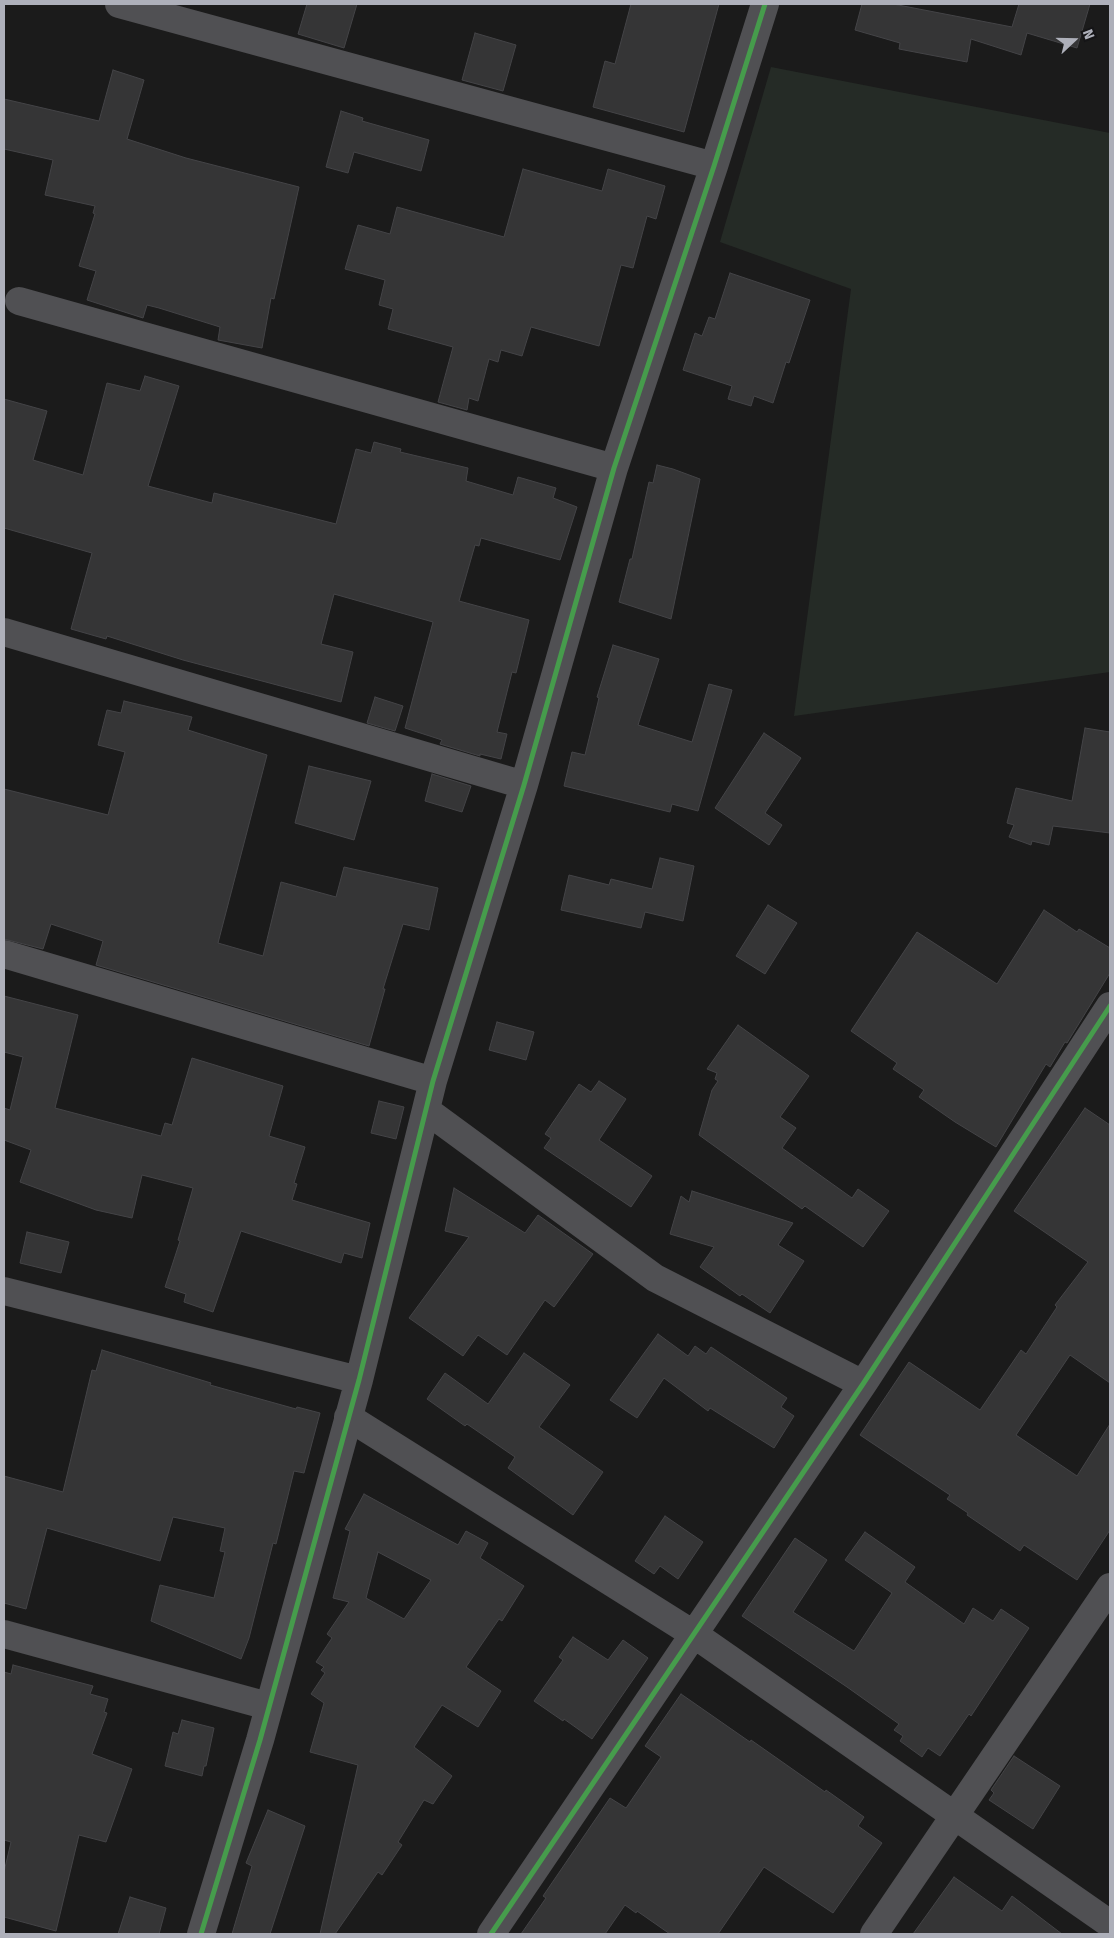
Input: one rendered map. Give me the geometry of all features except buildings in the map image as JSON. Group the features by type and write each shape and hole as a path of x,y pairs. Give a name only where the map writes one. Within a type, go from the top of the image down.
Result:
{"street":[{"path":"120,4 714,166"},
{"path":"201,1934 260,1740 359,1380 433,1081 524,785 614,468 714,166 765,4"},
{"path":"19,301 614,468"},
{"path":"4,632 524,785"},
{"path":"4,954 433,1081"},
{"path":"491,1934 863,1384 1110,1006"},
{"path":"426,1110 655,1278 863,1384"},
{"path":"4,1291 359,1380"},
{"path":"348,1417 694,1635 1110,1924"},
{"path":"874,1934 1110,1587"},
{"path":"4,1634 268,1706"}],"shaded area":[{"path":"771,67 1110,133 1110,672 794,716 851,289 720,242"}],"cycle path":[{"path":"201,1934 260,1740 359,1380 433,1081 524,785 614,468 714,166 765,4"},
{"path":"491,1934 863,1384 1110,1006"}]}
